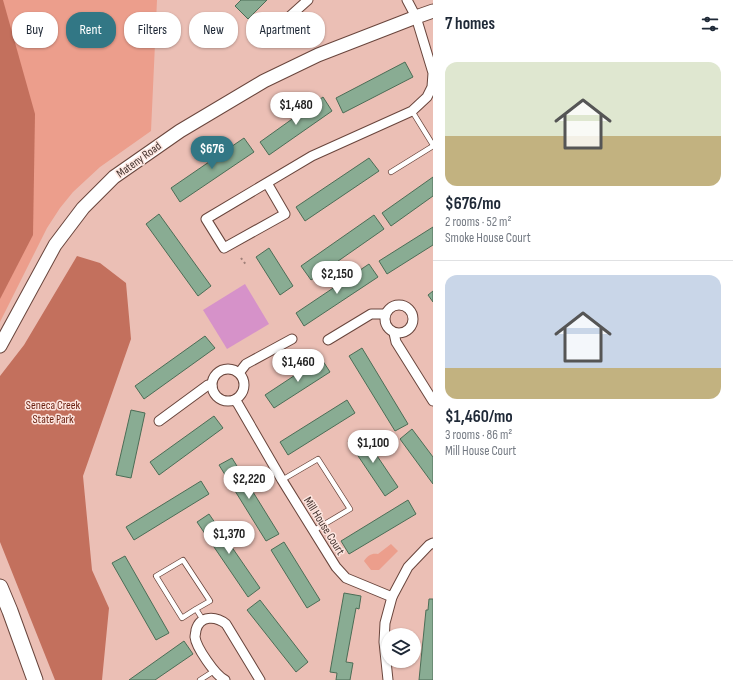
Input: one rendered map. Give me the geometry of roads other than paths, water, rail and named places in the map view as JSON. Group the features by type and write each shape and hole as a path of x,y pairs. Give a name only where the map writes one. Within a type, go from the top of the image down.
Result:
{"main road":[{"path":"0,587 35,680"}],"street":[{"path":"295,12 308,0"},
{"path":"267,183 285,214 224,248 206,219 312,156 412,111 427,97 432,87 433,74 416,17 407,0"},
{"name":"Mateny Road","path":"0,346 55,245 83,208 114,177 180,130 264,81 318,55 433,11"},
{"path":"398,304 404,305 412,312 414,318 413,324 406,332 394,333 389,330 386,325 384,320 385,314 388,309 393,306 398,304"},
{"path":"328,340 371,314 385,314"},
{"path":"394,333 396,342 432,396"},
{"path":"239,373 246,364 292,339"},
{"path":"227,369 234,370 239,373 243,378 244,385 240,396 229,402 217,397 213,392 212,386 213,379 216,374 221,370 227,369"},
{"path":"159,421 208,385 212,386"},
{"name":"Mill House Court","path":"235,400 336,568 346,578 392,598"},
{"path":"388,680 384,642 386,623 392,598 408,567 432,546"},
{"path":"225,680 214,671 198,646 195,636 197,626 203,620 210,618 220,620 226,624 260,680"}],"lane":[{"path":"391,172 433,146 412,111"},
{"path":"282,480 318,459 350,509 313,531"},
{"path":"183,560 210,601 196,609 182,618 156,576 183,560"},
{"path":"196,609 203,620"},
{"path":"203,679 214,671"}],"park label":[{"name":"Seneca Creek State Park","path":"53,412"}]}
